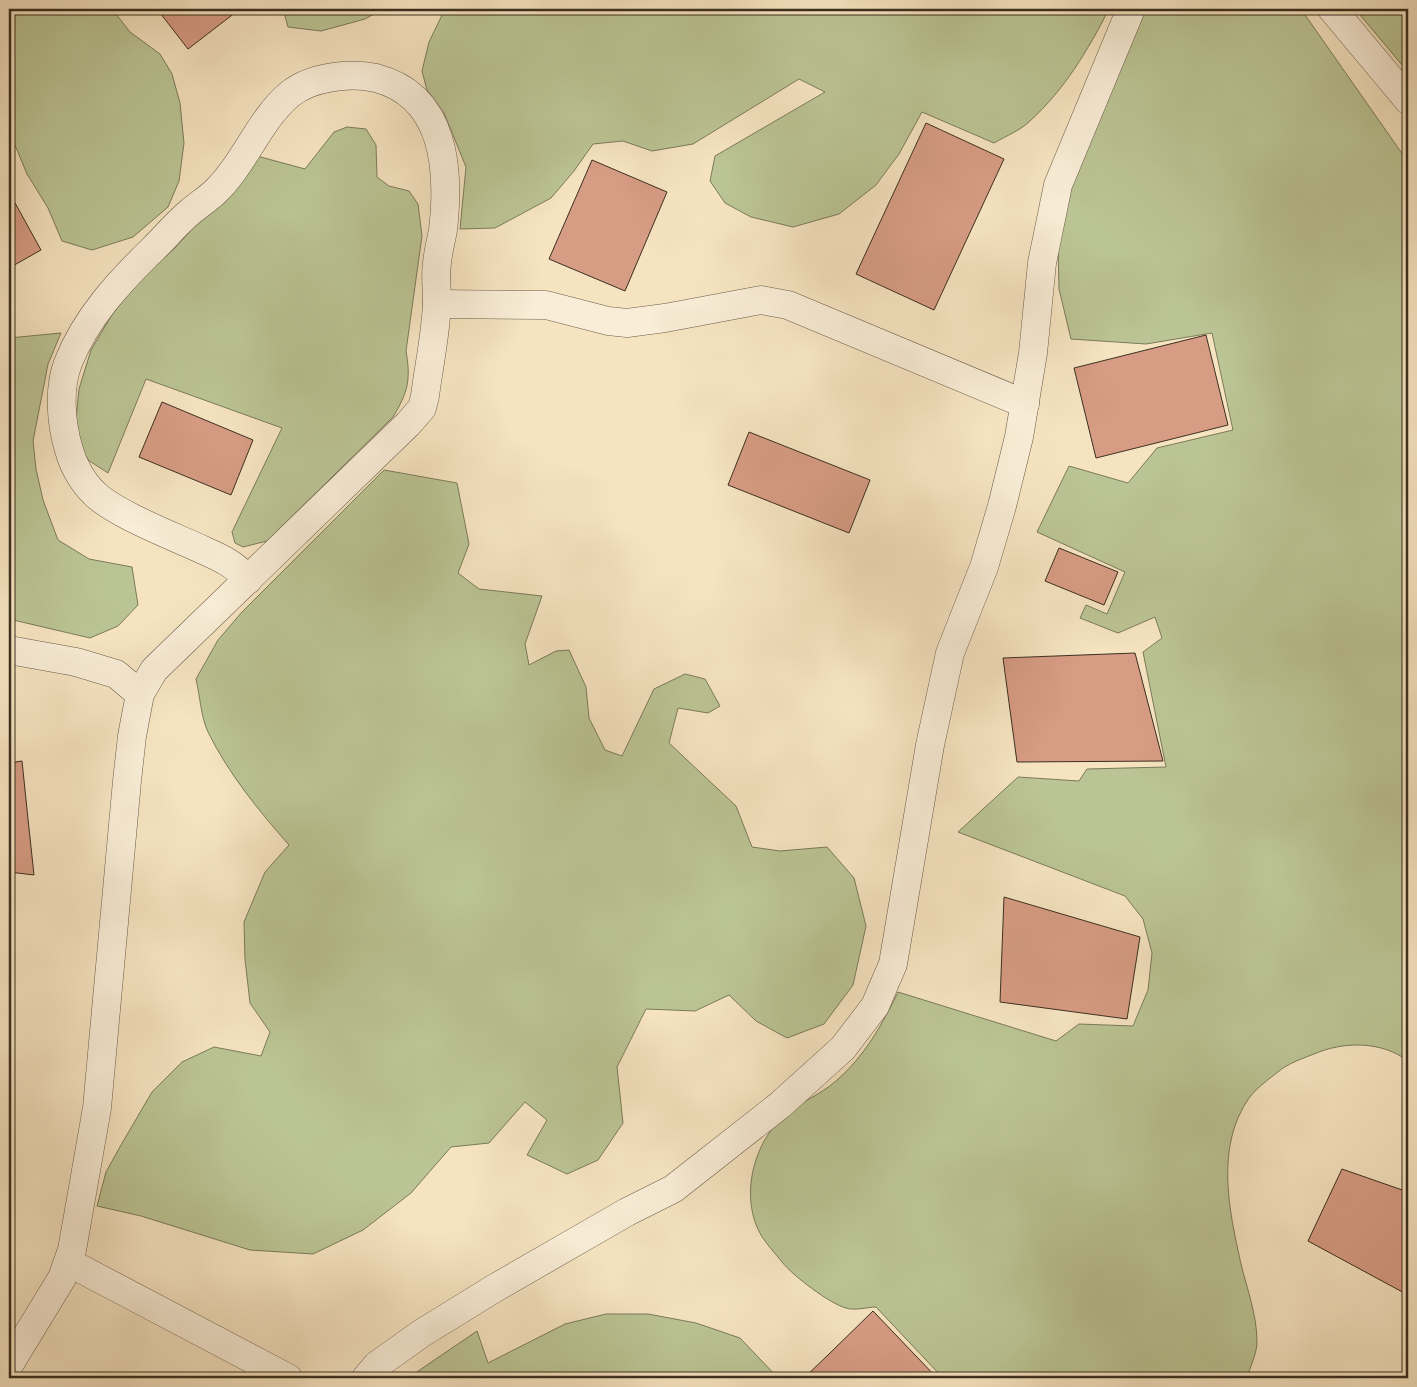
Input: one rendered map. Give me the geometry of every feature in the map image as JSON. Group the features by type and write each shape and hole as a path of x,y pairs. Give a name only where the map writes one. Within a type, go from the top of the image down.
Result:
{"lane":[{"path":"366,1378 377,1365 494,1288 627,1212 673,1190 780,1105 843,1048 875,1006 893,964 930,745 950,653 984,567 1002,506 1025,404 1033,353 1042,263 1058,184 1131,9"},
{"path":"1332,9 1408,100"},
{"path":"9,1365 62,1278 72,1250 97,1108 127,781 132,736 140,694 154,670 248,580 408,424 422,408 426,396 437,304 436,264 443,232 444,196 440,144 432,120 416,99 396,83 371,77 342,76 316,82 291,93 271,117 239,163 216,190 188,213 130,270 86,327 67,366 62,396 63,424 69,452 80,474 94,494 113,506 231,563 248,580"},
{"path":"437,304 546,306 608,321 627,323 665,318 761,300 788,305 1025,404"},
{"path":"9,650 76,662 116,674 140,694"},
{"path":"68,1262 288,1378"}],"green space":[{"path":"9,9 112,9 130,32 160,54 172,74 180,103 184,143 179,181 168,207 133,237 92,250 62,241 48,208 27,174 15,145 9,139"},
{"path":"283,9 383,9 365,19 321,31 288,27"},
{"path":"445,9 1109,9 1084,54 1065,82 1043,109 1026,124 994,143 922,112 899,154 876,185 839,214 793,227 751,217 725,203 710,181 715,156 825,92 799,79 693,144 652,151 623,141 593,144 574,171 551,198 495,228 460,229 466,167 444,113 427,90 422,71 429,42"},
{"path":"1298,9 1303,12 1408,162 1408,736 1402,753 1408,758 1408,1061 1398,1054 1387,1050 1362,1045 1350,1045 1326,1050 1298,1060 1283,1068 1252,1094 1238,1117 1228,1158 1228,1179 1232,1222 1254,1312 1257,1332 1256,1351 1247,1378 943,1378 876,1307 853,1309 839,1305 812,1288 787,1268 763,1239 755,1221 751,1205 752,1173 757,1157 772,1129 795,1107 830,1086 846,1072 872,1040 898,992 1056,1041 1079,1024 1133,1026 1148,990 1152,953 1143,919 1125,896 958,832 1018,777 1079,781 1087,769 1166,767 1143,652 1162,638 1155,617 1118,633 1080,618 1086,605 1107,614 1125,572 1037,532 1069,466 1128,483 1157,448 1233,430 1212,333 1146,344 1071,339 1059,289 1058,242 1072,181 1145,10"},
{"path":"1355,9 1408,9 1408,72"},
{"path":"347,127 366,129 376,145 377,177 389,186 409,191 418,204 422,236 406,351 407,386 393,417 267,541 243,547 235,543 232,532 282,428 146,379 108,473 88,460 78,442 76,420 79,389 91,350 113,313 144,276 175,248 257,156 305,169 334,132"},
{"path":"61,333 48,364 33,441 36,469 43,500 58,540 89,559 132,567 138,605 118,626 90,638 9,619 9,338"},
{"path":"384,470 457,483 469,544 458,573 479,589 542,596 525,644 529,665 556,651 569,650 586,687 589,718 605,750 622,756 654,689 685,674 705,679 720,706 708,713 678,708 669,743 736,806 752,847 780,851 827,847 854,878 866,926 853,985 824,1024 787,1038 756,1021 729,995 695,1011 646,1009 617,1067 623,1123 598,1160 567,1174 527,1155 547,1120 525,1102 489,1143 451,1147 411,1193 363,1230 313,1254 250,1250 141,1216 97,1206 106,1172 152,1092 182,1062 214,1047 261,1056 270,1032 250,1003 245,959 244,922 265,872 289,845 245,791 216,747 204,720 196,679 218,640 242,612"},
{"path":"606,1314 648,1314 696,1323 740,1338 778,1378 408,1378 477,1331 488,1363 565,1324"}],"building":[{"path":"157,9 240,9 188,49"},
{"path":"926,123 1004,159 934,310 856,274"},
{"path":"592,160 667,192 625,291 549,259"},
{"path":"9,192 41,250 9,268"},
{"path":"1206,335 1228,425 1096,458 1074,368"},
{"path":"162,402 253,440 231,495 139,457"},
{"path":"749,432 870,480 849,533 728,485"},
{"path":"1059,548 1118,572 1104,605 1045,581"},
{"path":"1135,653 1163,761 1017,762 1003,658"},
{"path":"22,761 34,875 9,872 9,763"},
{"path":"1004,897 1140,937 1127,1019 1000,1002"},
{"path":"1342,1169 1408,1192 1408,1295 1308,1241"},
{"path":"873,1311 937,1378 804,1378 828,1355"}]}
